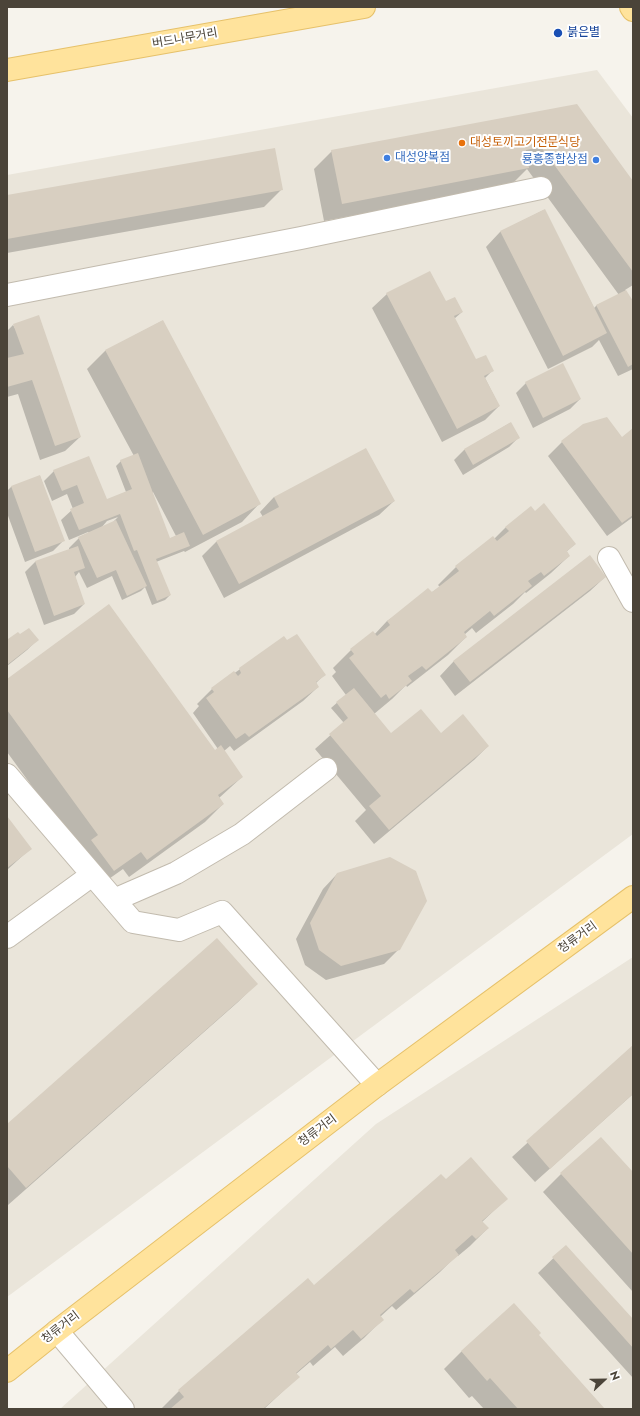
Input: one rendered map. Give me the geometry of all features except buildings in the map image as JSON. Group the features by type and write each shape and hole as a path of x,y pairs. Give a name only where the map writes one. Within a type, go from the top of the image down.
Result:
{"main road":[{"name":"버드나무거리","path":"7,70 364,7"},
{"name":"청류거리","path":"7,1371 377,1085 633,897"}],"street":[{"path":"7,295 301,238 541,188"},
{"path":"609,558 633,601"},
{"path":"114,900 176,872 242,834 326,769"},
{"path":"7,775 133,922 179,930 222,912 377,1085"},
{"path":"7,937 92,875"},
{"path":"57,1331 123,1409"}],"shaded area":[{"path":"597,70 633,118 633,834 7,1297 7,175"},
{"path":"633,957 633,1409 60,1409 376,1124"}],"place":[{"name":"붉은별","path":"558,33"},
{"name":"대성토끼고기전문식당","path":"462,143"},
{"name":"대성양복점","path":"387,158"},
{"name":"룡흥종합상점","path":"596,160"}]}
